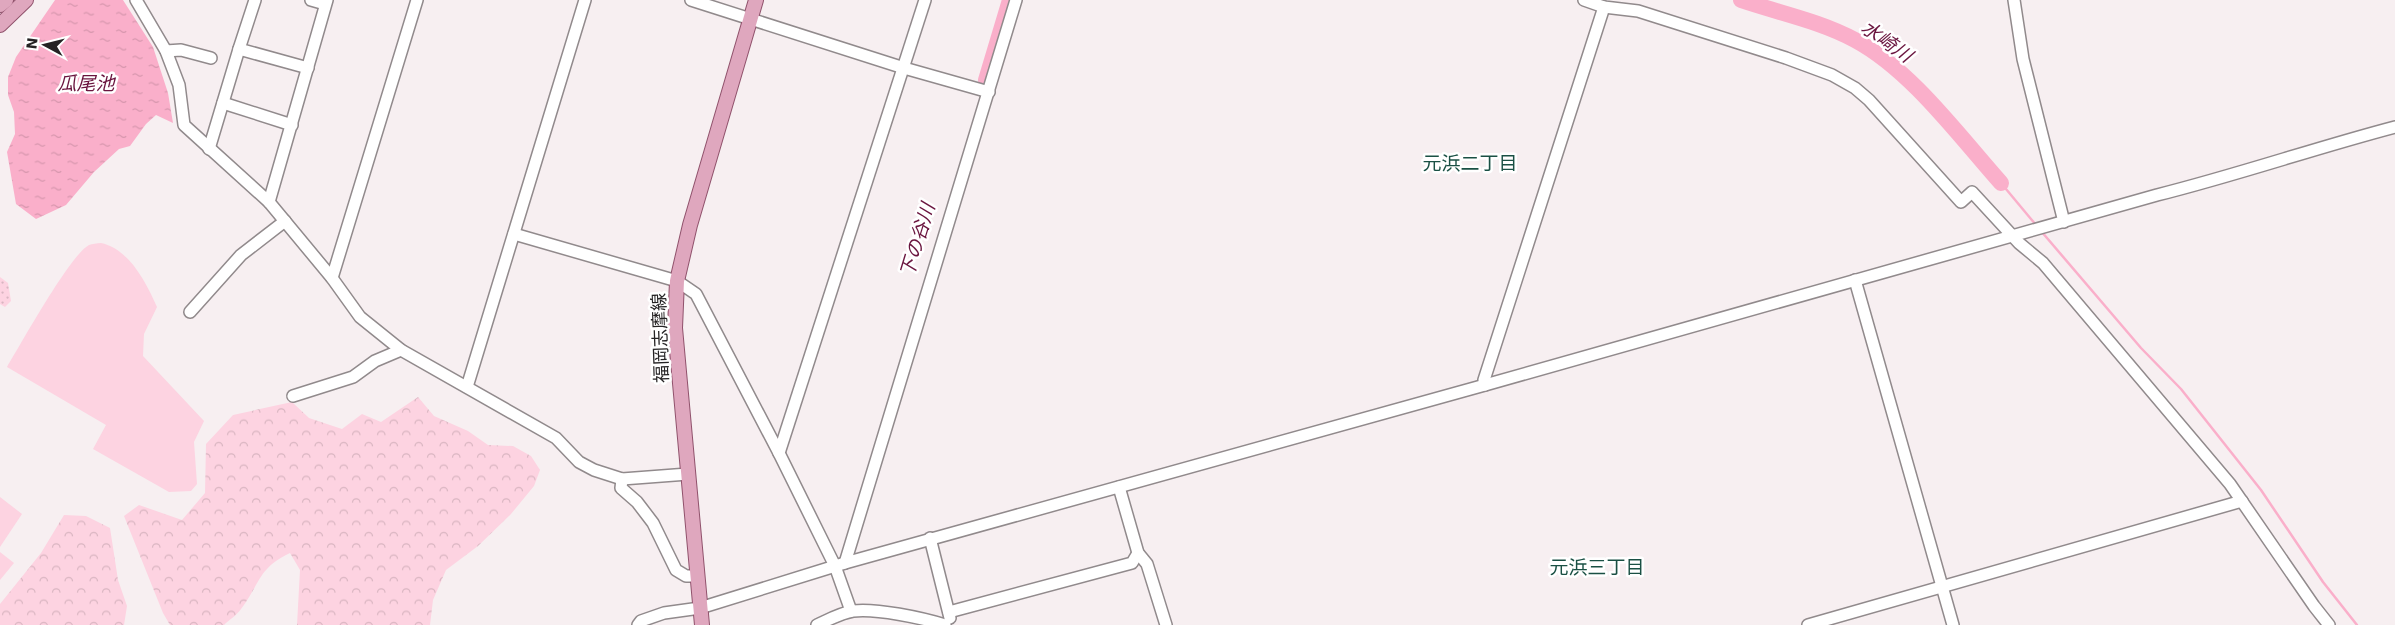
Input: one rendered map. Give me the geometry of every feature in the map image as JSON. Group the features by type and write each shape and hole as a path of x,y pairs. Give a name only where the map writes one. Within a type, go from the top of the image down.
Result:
{"main road":[{"path":"0,6 6,0"},
{"path":"0,25 26,0"},
{"name":"福岡志摩線","path":"702,625 675,328 677,282 690,225 756,0"}],"street":[{"path":"209,148 255,0"},
{"path":"269,202 326,2 311,0"},
{"path":"332,278 417,0"},
{"path":"467,387 585,0"},
{"path":"691,0 904,68 983,91"},
{"path":"779,453 926,0"},
{"path":"840,564 983,91 1016,0"},
{"path":"1584,0 1604,7 1638,11 1778,55 1832,75 1855,88 1869,100 1961,202 1972,192 2043,264 2230,484 2329,625"},
{"path":"2014,0 2022,59 2064,222"},
{"path":"139,1 166,52 179,85 184,124 269,202 332,278 360,317 401,350 556,438 579,462 608,476 622,479 688,474"},
{"path":"1485,385 1484,380 1604,7"},
{"path":"239,49 308,68"},
{"path":"166,52 181,50 211,58"},
{"path":"223,103 292,125"},
{"path":"638,625 642,621 664,613 700,608 930,538 2224,179 2353,138 2395,127"},
{"path":"190,312 241,255 285,221"},
{"path":"514,234 677,282 696,294 779,453 840,564 851,611"},
{"path":"1855,280 1953,625"},
{"path":"293,396 353,378 375,361 401,350"},
{"path":"622,479 621,488 637,502 653,523 676,570 686,576 697,576"},
{"path":"1119,487 1138,553 1147,564 1166,625"},
{"path":"1808,625 1943,588 2242,501"},
{"path":"930,538 951,625"},
{"path":"949,612 1132,563 1138,553"},
{"path":"817,625 851,611 865,611 945,625"}],"green space":[{"path":"101,243 111,246 128,259 142,277 157,307 144,334 143,356 204,421 194,442 197,484 191,491 169,492 93,449 106,425 7,367 46,301 70,265 89,245"},
{"path":"0,277 8,283 11,301 5,307 0,304"},
{"path":"418,397 434,416 468,431 488,445 513,446 531,456 540,470 534,486 511,514 478,546 446,570 433,600 430,625 297,625 300,570 290,553 279,559 265,571 239,611 224,625 170,625 163,613 124,516 139,505 182,520 205,493 206,444 233,415 292,402 309,418 342,429 362,414 381,422"},
{"path":"0,497 22,514 0,547"},
{"path":"64,515 86,516 110,528 118,580 127,606 124,625 0,625 0,604 41,553"},
{"path":"0,552 14,563 0,580"}],"water":[{"name":"瓜尾池","path":"55,0 123,0 153,47 168,93 173,123 156,115 146,124 130,146 119,149 94,172 66,205 36,219 16,204 7,152 15,134 14,112 8,95 8,77 16,57"}],"waterway":[{"name":"下の谷川","path":"986,80 1010,0"},
{"name":"水崎川","path":"1741,0 1842,33 1876,53 1915,86 2001,183"},
{"path":"2001,183 2036,225"},
{"path":"2041,231 2141,348 2181,389 2261,490 2323,582 2357,625"}],"district":[{"name":"元浜二丁目","path":"1470,163"},
{"name":"元浜三丁目","path":"1597,567"}]}
